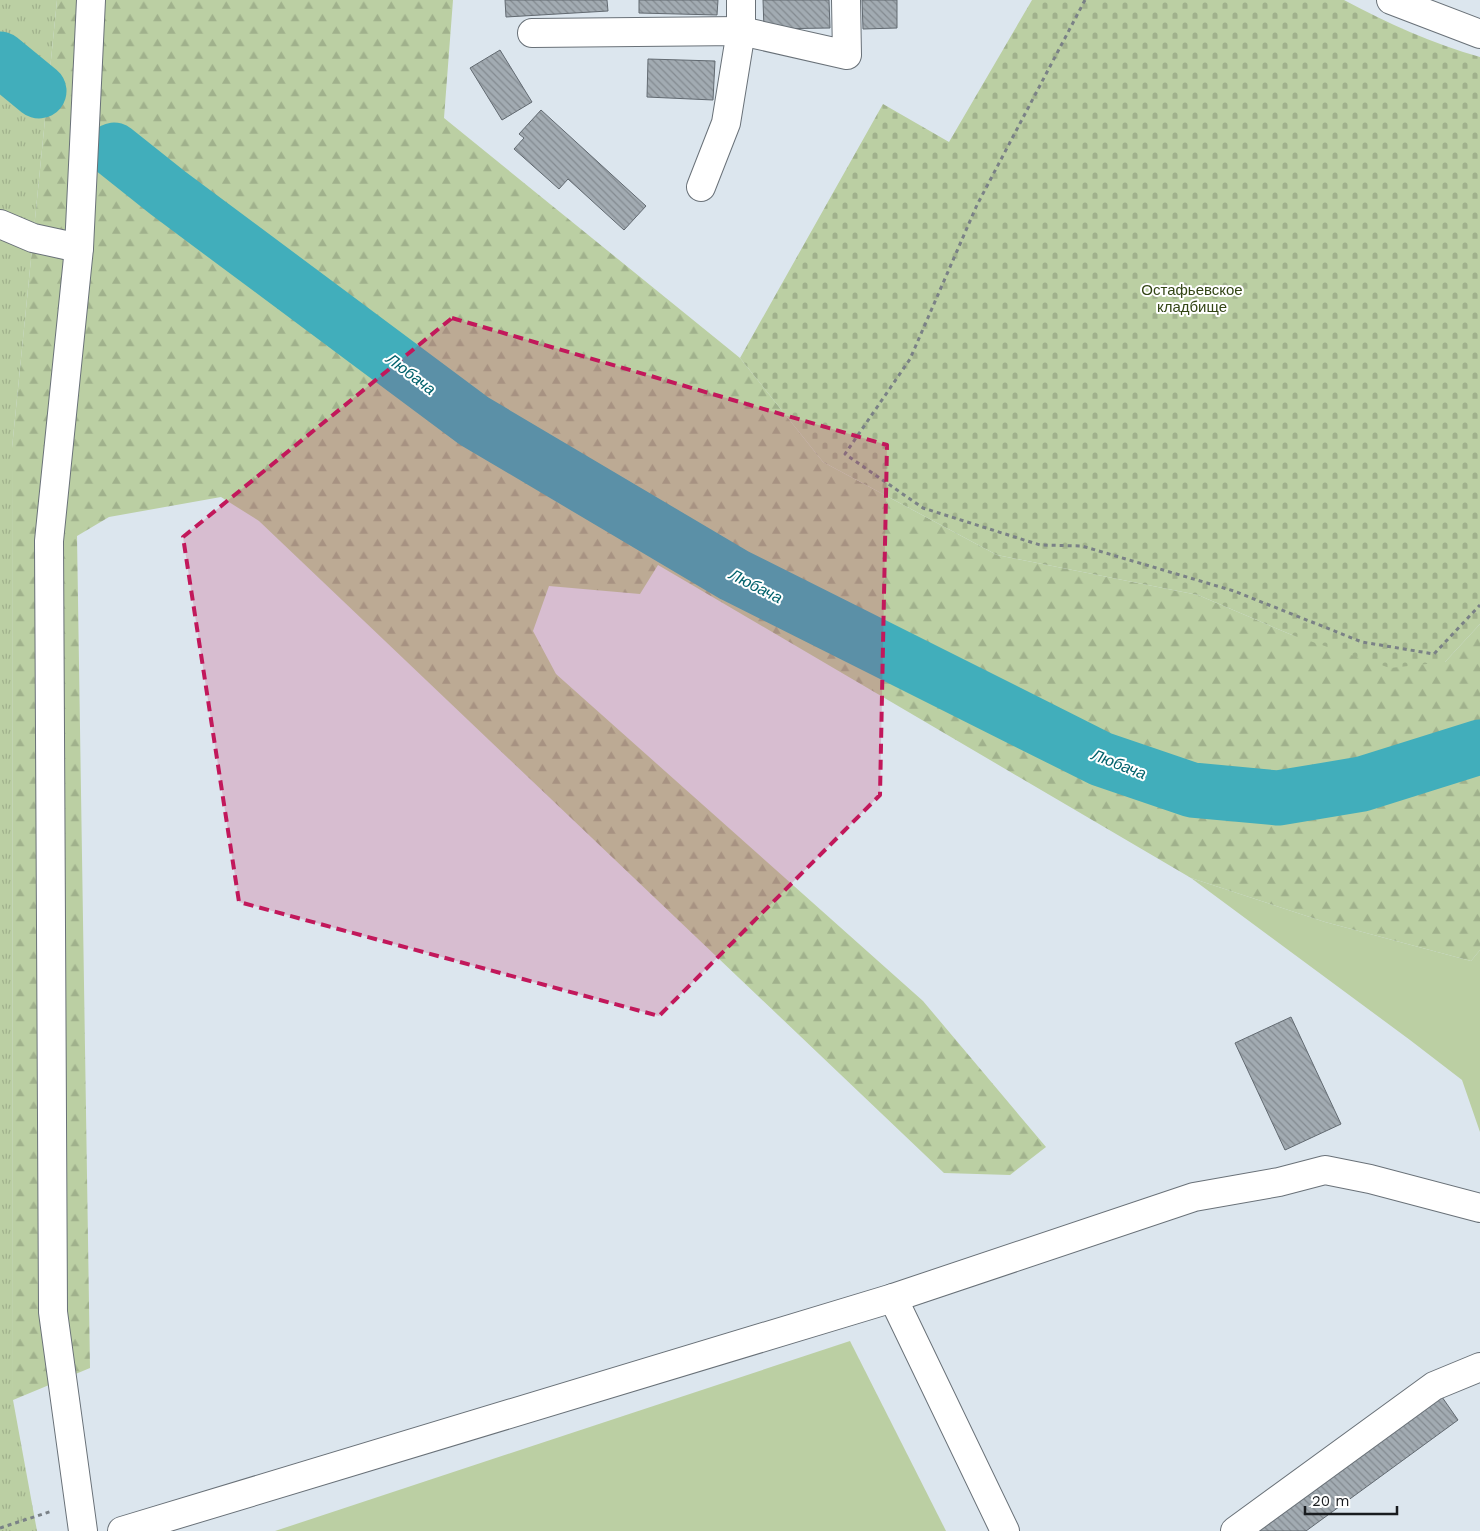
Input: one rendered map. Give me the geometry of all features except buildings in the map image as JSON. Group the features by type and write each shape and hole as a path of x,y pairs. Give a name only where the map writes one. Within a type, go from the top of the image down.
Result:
{"street":[{"path":"83,1531 54,1312 49,551 79,248 91,0"},
{"path":"701,187 726,123 741,31 741,0"},
{"path":"532,33 741,31 847,55 846,0"},
{"path":"1391,0 1480,34"},
{"path":"0,224 33,238 79,248"},
{"path":"122,1531 893,1298 1194,1197 1279,1182 1325,1170 1370,1179 1480,1208"},
{"path":"893,1298 1005,1531"},
{"path":"1235,1531 1434,1386 1480,1367"}],"path":[{"path":"1085,0 977,205 910,359 845,454 923,508 1040,545 1082,546 1234,591 1362,642 1434,654 1480,604"},
{"path":"0,1528 79,1503"}],"highlighted area":[{"path":"452,318 887,445 880,795 659,1016 239,902 183,537"}],"green space":[{"path":"0,0 57,0 12,448 13,1400 37,1531 0,1531"},
{"path":"57,0 453,0 444,118 740,358 823,462 997,555 1198,595 1292,635 1445,662 1480,624 1480,950 1471,961 1325,922 1191,878 658,565 640,594 549,586 533,631 556,674 923,1001 1046,1147 1010,1175 944,1173 259,521 221,497 109,517 77,536 90,1368 13,1400 12,448"},
{"name":"Остафьевское кладбище","path":"1032,0 1344,0 1410,32 1480,57 1480,624 1445,662 1390,668 1292,635 1198,595 997,555 823,462 740,358 883,104 949,142"},
{"path":"1191,878 1325,922 1471,961 1480,950 1480,1132 1462,1080"},
{"path":"850,1341 946,1531 275,1531"}],"waterway":[{"name":"Любача","path":"0,59 39,91"},
{"name":"Любача","path":"114,150 168,193 474,421 734,575 1101,759 1192,790 1278,798 1362,784 1480,747"}]}
